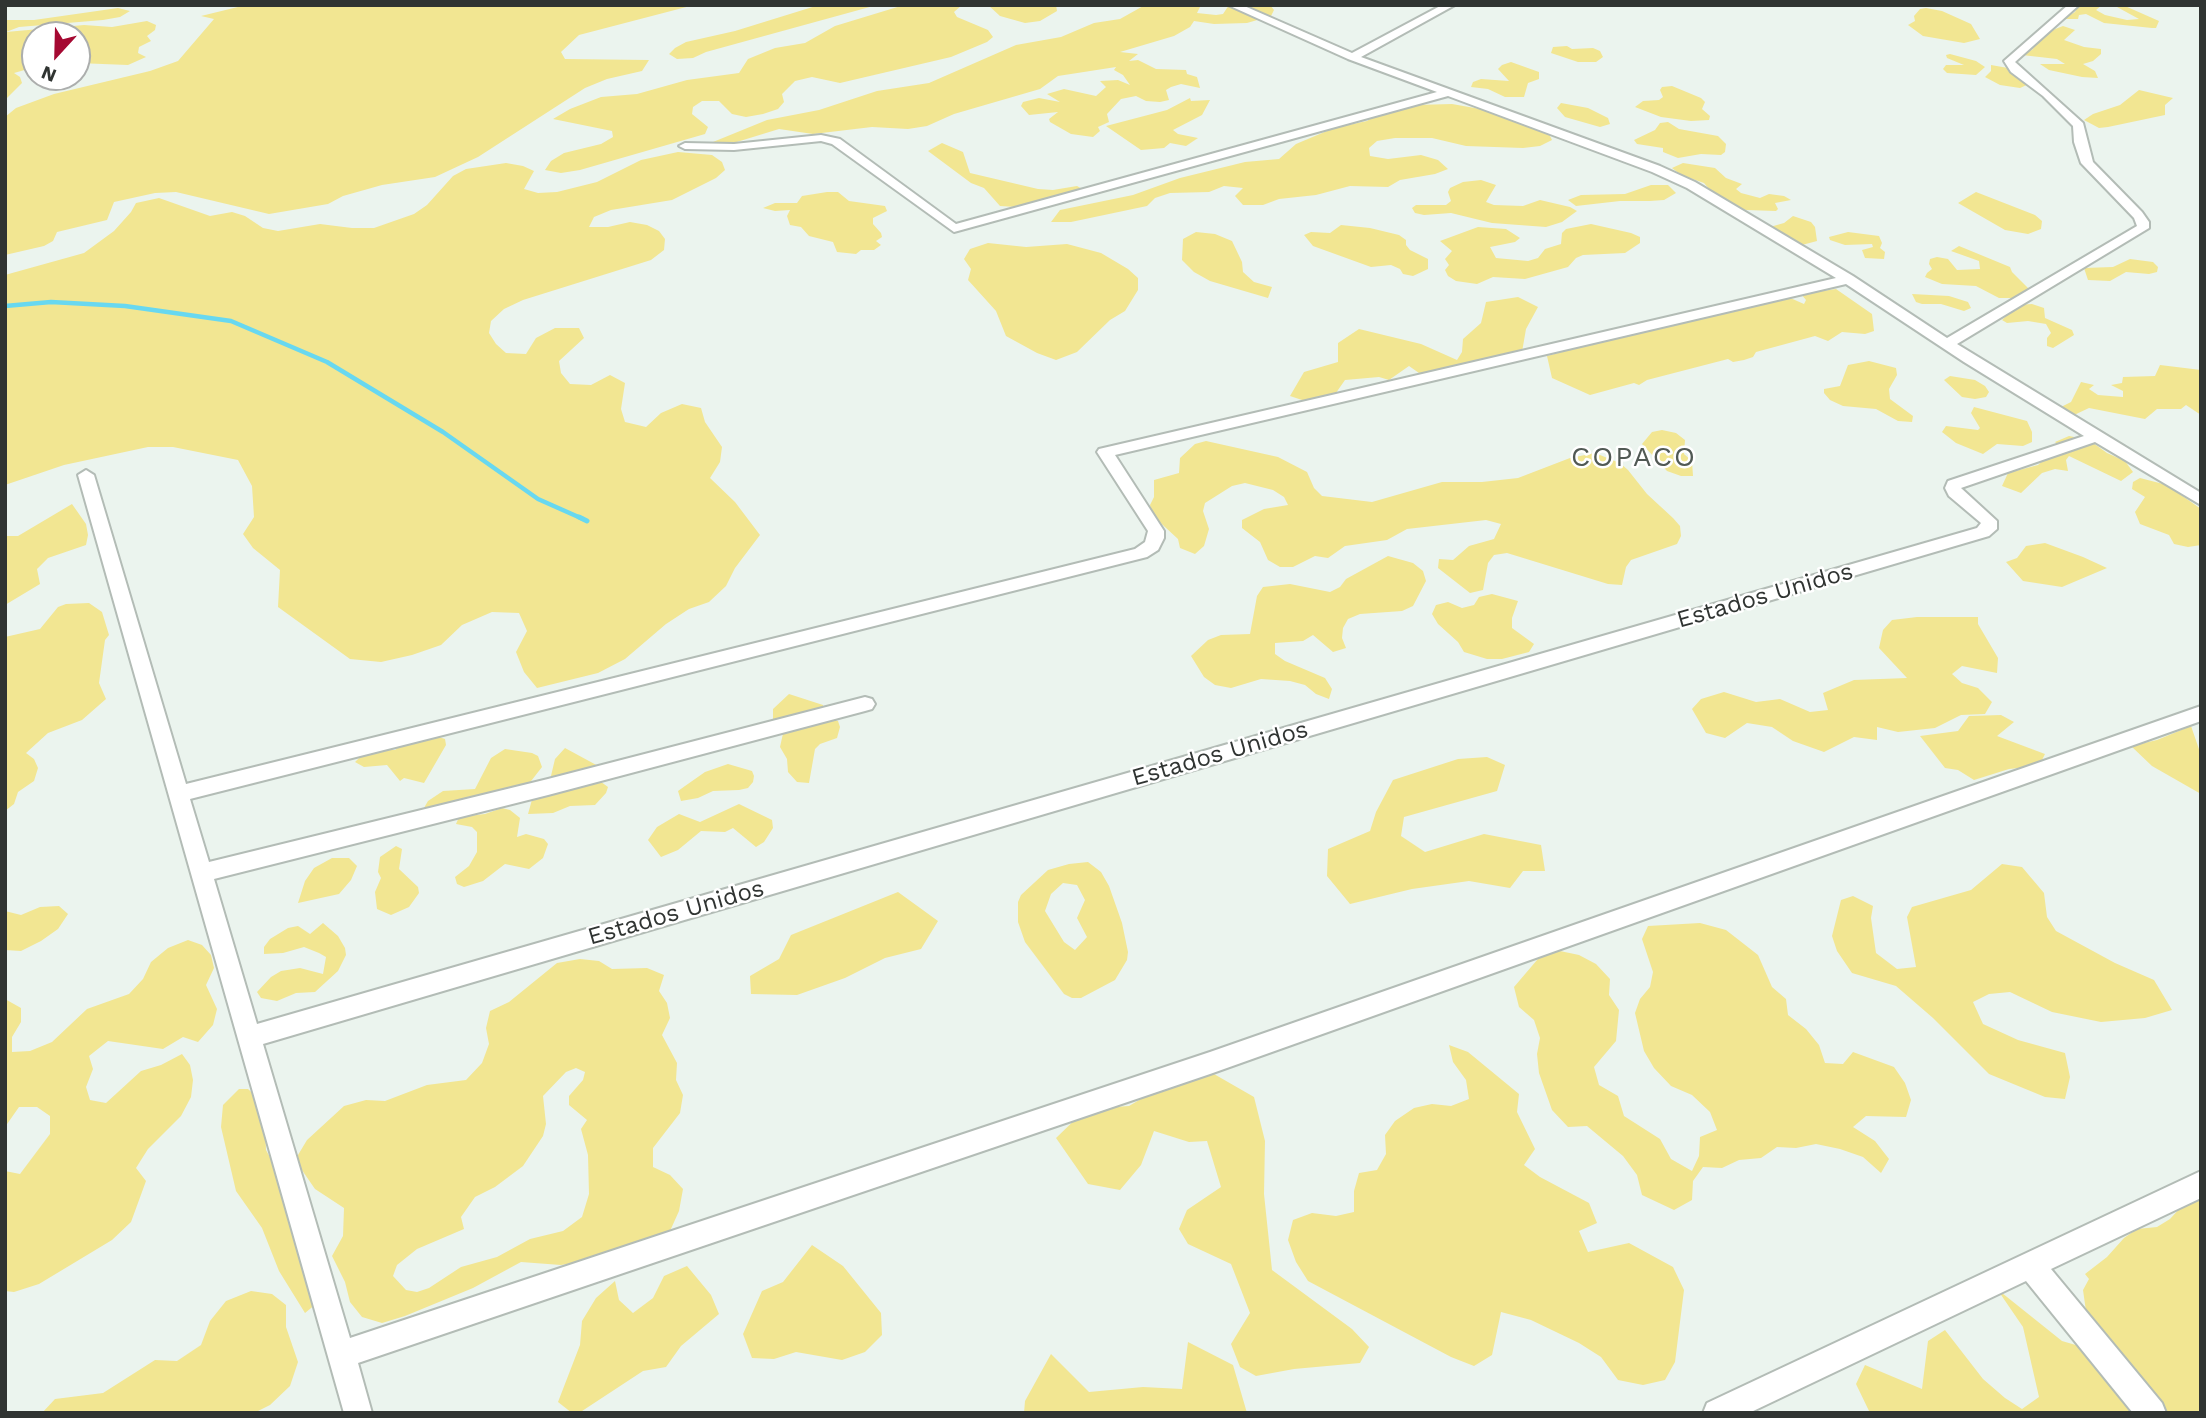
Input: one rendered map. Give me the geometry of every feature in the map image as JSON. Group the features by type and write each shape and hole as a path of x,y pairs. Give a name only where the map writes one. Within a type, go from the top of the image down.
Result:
{"street":[{"path":"1233,5 1352,57 1656,169 1691,185 1848,279 2096,438 2201,500"},
{"path":"1352,57 1450,5"},
{"path":"1947,344 2143,228 2143,222 2138,215 2087,163 2080,142 2079,125 2070,113 2015,69 2009,61 2074,5"},
{"path":"685,146 734,147 821,138 836,141 954,229 1446,93"},
{"path":"178,794 1141,553 1152,546 1156,531 1105,452 1848,279"},
{"name":"Estados Unidos","path":"248,1037 1983,532 1989,529 1989,522 1957,496 1954,485 2096,438"},
{"path":"86,475 358,1413"},
{"path":"201,873 548,787 865,704"},
{"path":"341,1354 1210,1063 2201,713"},
{"path":"1717,1413 2201,1184"},
{"path":"2029,1264 2152,1413"}],"shaded area":[{"path":"246,5 694,5 579,35 561,52 565,59 649,60 642,71 607,79 585,88 478,157 435,177 382,185 343,196 328,204 269,214 176,192 155,193 114,202 107,220 57,232 53,241 44,246 5,255 5,117 16,108 54,94 91,91 91,85 150,71 178,61 214,19 201,16"},
{"path":"819,5 877,5 706,52 693,58 677,59 669,54 686,42 735,31"},
{"path":"904,5 962,5 954,12 957,17 988,30 993,37 951,57 840,83 812,77 795,81 782,94 784,102 778,109 763,114 746,117 732,114 719,101 702,101 693,107 692,114 708,127 705,134 580,170 561,173 545,170 551,161 564,153 601,144 613,137 612,131 553,119 570,109 601,97 637,94 687,80 739,73 748,59 775,48 805,43 835,26"},
{"path":"988,5 1056,5 1057,11 1040,21 1025,23 1000,16"},
{"path":"1145,5 1201,5 1197,13 1216,15 1223,14 1229,5 1270,5 1274,10 1271,16 1247,23 1214,24 1194,21 1190,27 1174,36 1120,52 1138,54 1129,61 1138,60 1156,69 1186,70 1187,74 1197,77 1200,88 1181,84 1171,87 1166,90 1169,100 1160,102 1146,101 1136,96 1121,99 1107,114 1109,122 1098,127 1100,131 1093,137 1071,134 1050,122 1049,119 1058,112 1029,115 1021,106 1023,102 1039,98 1060,102 1047,94 1064,89 1096,96 1106,87 1100,81 1118,80 1130,85 1123,75 1114,70 1116,67 1058,76 1040,89 954,114 927,126 908,129 872,127 813,134 779,129 727,145 715,145 713,142 767,120 819,110 877,91 929,83 1016,45 1061,37 1094,23 1120,19"},
{"path":"2102,5 2096,10 2105,15 2127,20 2139,19 2117,7 2125,6 2159,21 2156,28 2152,28 2104,23 2086,14 2079,15 2078,19 2063,19 2075,12 2078,6"},
{"path":"118,8 130,11 120,17 103,20 21,21 21,27 6,32 21,31 21,71 14,73 20,77 21,84 5,100 5,20 34,20"},
{"path":"1920,9 1942,11 1971,24 1980,39 1964,43 1923,36 1908,25 1915,21 1914,16"},
{"path":"147,21 156,25 155,30 147,36 151,41 139,47 138,53 146,57 128,65 91,64 91,26 112,27"},
{"path":"2063,26 2075,30 2064,40 2101,49 2101,54 2093,61 2083,64 2095,71 2098,78 2049,70 2040,64 2065,64 2057,59 2022,55 2032,50 2045,33"},
{"path":"1567,46 1572,49 1593,48 1600,51 1603,57 1596,62 1578,62 1551,53 1553,47"},
{"path":"1946,55 1976,61 1985,67 1976,75 1947,73 1943,69 1946,65 1964,65 1947,58"},
{"path":"1511,62 1539,72 1539,79 1528,83 1524,97 1505,97 1488,89 1471,87 1473,82 1481,79 1509,81 1498,69"},
{"path":"1991,65 2021,74 2029,84 2020,88 2000,85 1985,77 1991,71"},
{"path":"1672,86 1701,98 1705,102 1702,109 1710,116 1709,120 1691,121 1661,117 1635,107 1643,101 1659,100 1663,97 1660,90 1662,87"},
{"path":"2139,90 2173,98 2165,105 2165,115 2099,128 2084,120 2120,105"},
{"path":"1190,98 1191,101 1210,100 1202,115 1173,130 1178,134 1198,138 1186,146 1170,143 1164,148 1141,150 1106,126 1167,110"},
{"path":"1561,103 1588,108 1608,118 1610,124 1600,127 1565,117 1557,108"},
{"path":"1452,104 1486,110 1548,132 1552,140 1540,146 1523,148 1466,146 1432,138 1395,138 1377,141 1369,148 1370,156 1388,159 1421,155 1438,160 1448,169 1400,180 1388,187 1350,186 1316,195 1279,199 1263,205 1243,205 1235,196 1243,188 1224,186 1209,192 1170,193 1155,198 1147,206 1071,222 1051,222 1060,210 1133,195 1180,178 1245,162 1279,159 1296,144 1334,128 1367,121 1386,109"},
{"path":"1668,122 1679,129 1718,136 1726,144 1725,152 1721,155 1701,154 1678,158 1663,152 1663,148 1637,144 1634,140 1655,130 1660,123"},
{"path":"942,143 963,152 970,173 1038,189 1053,190 1077,186 1086,191 1032,208 1000,206 984,188 971,183 928,151"},
{"path":"678,152 712,155 722,162 725,170 716,178 672,200 611,210 594,217 589,227 608,227 630,222 647,225 659,231 665,239 664,250 651,260 523,300 504,309 491,321 489,333 506,353 526,354 536,338 555,328 579,328 584,338 559,361 561,373 570,384 591,385 610,375 625,383 621,409 625,422 646,427 661,413 682,404 701,408 705,422 722,447 720,462 710,478 735,502 760,535 735,568 726,586 709,602 689,609 666,624 625,659 598,673 537,688 524,672 516,652 527,631 519,613 492,612 462,625 441,645 412,655 381,662 350,659 278,607 280,570 253,548 243,534 254,517 252,486 238,460 173,447 148,447 64,465 5,485 5,275 84,253 114,231 136,203 159,198 210,216 232,212 245,216 263,228 278,231 320,224 374,228 414,214 427,205 453,176 466,169 506,163 523,166 534,171 524,189 538,193 557,192 597,182 641,160"},
{"path":"1683,163 1715,168 1726,178 1742,184 1736,189 1741,193 1760,198 1769,194 1784,196 1791,200 1775,203 1778,209 1776,211 1746,210 1731,205 1716,197 1704,183 1681,175 1672,168"},
{"path":"1481,180 1496,185 1486,202 1494,205 1523,206 1540,200 1577,211 1562,222 1546,227 1492,223 1451,213 1424,215 1415,213 1412,208 1416,205 1446,205 1451,201 1448,192 1450,188 1463,182"},
{"path":"1651,185 1668,185 1676,193 1664,200 1576,206 1568,200 1581,195 1625,194"},
{"path":"838,192 849,201 885,206 887,211 873,218 873,224 882,237 876,241 881,245 874,250 861,250 856,254 837,252 833,242 809,236 801,227 790,225 787,216 790,210 775,211 763,208 775,203 797,203 802,196"},
{"path":"1976,192 2035,215 2042,221 2041,229 2028,234 2005,230 1958,203"},
{"path":"1793,216 1811,222 1815,227 1817,241 1802,245 1784,238 1770,227 1784,223"},
{"path":"1591,224 1631,233 1640,237 1640,243 1625,253 1583,255 1568,267 1525,279 1493,277 1477,284 1456,281 1448,276 1445,270 1449,265 1445,259 1452,251 1440,241 1478,227 1506,229 1520,238 1515,242 1490,247 1496,258 1528,261 1538,258 1545,249 1561,244 1562,233 1566,229"},
{"path":"1341,225 1399,235 1406,240 1410,250 1428,259 1428,269 1413,276 1403,274 1400,269 1391,265 1371,267 1313,246 1304,235 1311,232 1330,233"},
{"path":"1196,232 1215,234 1232,241 1242,262 1243,272 1254,282 1272,287 1268,298 1210,281 1194,272 1182,260 1183,239"},
{"path":"1848,232 1879,236 1882,243 1880,248 1885,252 1884,259 1865,258 1862,250 1873,247 1872,244 1845,245 1830,240 1829,237"},
{"path":"988,243 1026,247 1067,244 1101,253 1138,278 1138,290 1125,311 1110,320 1077,352 1056,360 1006,336 996,311 968,280 971,269 964,259 970,249"},
{"path":"1959,246 2010,267 2029,289 2017,298 1999,298 1976,286 1942,284 1925,277 1932,269 1930,259 1937,257 1948,259 1957,270 1980,269 1979,261 1951,251"},
{"path":"2130,259 2153,262 2158,267 2157,272 2126,272 2110,281 2088,280 2084,268 2113,267"},
{"path":"1836,289 1872,314 1874,331 1865,334 1842,332 1828,341 1815,336 1756,352 1753,357 1744,360 1733,362 1728,359 1647,380 1639,385 1634,383 1590,395 1552,378 1547,356 1658,325 1788,297 1804,304 1806,300 1801,294"},
{"path":"1912,294 1949,296 1968,302 1971,308 1964,311 1941,304 1922,304 1916,302"},
{"path":"1518,297 1538,307 1526,329 1522,352 1463,370 1419,373 1409,366 1389,380 1379,377 1345,380 1331,400 1308,402 1290,396 1304,372 1338,362 1338,343 1359,329 1421,344 1457,360 1462,352 1463,339 1481,323 1486,302"},
{"path":"2032,304 2044,308 2045,318 2072,330 2074,335 2053,348 2047,346 2047,338 2051,333 2046,324 2028,321 2007,323 2002,320 2017,305"},
{"path":"1869,361 1896,368 1897,375 1889,389 1890,399 1913,416 1912,422 1898,421 1876,409 1843,406 1830,400 1824,393 1824,389 1840,386 1848,365"},
{"path":"2160,365 2201,370 2201,415 2186,405 2181,409 2157,409 2145,419 2089,408 2072,416 2057,409 2071,402 2081,382 2094,385 2089,389 2098,395 2123,397 2123,391 2111,385 2122,383 2123,377 2155,376"},
{"path":"1950,376 1975,380 1989,392 1986,397 1962,397 1944,380"},
{"path":"1974,407 2027,421 2032,432 2032,442 2023,446 1997,444 1983,454 1956,443 1942,432 1946,426 1978,430 1980,428 1971,413"},
{"path":"1662,430 1676,433 1685,440 1684,454 1692,461 1693,476 1681,476 1667,471 1642,444 1652,432"},
{"path":"2069,436 2089,440 2107,453 2125,461 2133,472 2121,481 2069,456 2066,460 2068,471 2055,469 2042,473 2021,493 2002,486 2008,473 2038,465 2049,455 2063,450 2055,442"},
{"path":"1206,441 1278,457 1307,472 1314,488 1322,496 1372,502 1442,482 1482,482 1518,478 1570,458 1595,453 1620,463 1628,470 1647,494 1680,526 1681,536 1677,544 1631,560 1626,567 1622,585 1608,584 1507,553 1494,555 1488,563 1483,590 1470,593 1438,568 1439,559 1453,560 1469,546 1494,539 1501,524 1486,520 1407,529 1387,540 1345,546 1328,558 1315,556 1293,567 1280,567 1268,560 1260,542 1242,528 1242,520 1264,509 1288,505 1284,497 1273,490 1245,483 1232,486 1205,503 1203,511 1209,529 1204,546 1195,554 1180,548 1178,539 1152,515 1150,505 1154,497 1154,480 1179,473 1180,458 1195,444"},
{"path":"2140,478 2167,485 2201,509 2201,545 2188,547 2174,544 2169,535 2140,524 2135,512 2145,497 2132,489 2133,482"},
{"path":"72,504 86,524 86,545 48,558 37,569 40,584 5,605 5,536 18,536"},
{"path":"2045,543 2107,568 2062,587 2023,581 2006,562 2017,558 2026,546"},
{"path":"1388,556 1413,563 1423,571 1426,581 1413,606 1402,611 1360,614 1348,619 1342,638 1346,648 1333,652 1313,635 1303,641 1275,643 1275,654 1285,661 1325,678 1332,689 1329,699 1316,694 1305,685 1290,681 1261,679 1231,688 1215,685 1204,677 1191,656 1208,640 1221,635 1250,634 1257,596 1263,587 1290,584 1330,592 1340,587 1346,579"},
{"path":"1492,594 1518,601 1512,618 1512,628 1534,644 1529,652 1502,659 1487,659 1464,652 1432,614 1436,605 1448,602 1462,608 1474,605 1479,597"},
{"path":"89,603 102,612 109,635 105,640 99,683 106,699 82,720 48,733 26,753 34,759 38,768 34,781 18,792 14,804 5,811 5,637 40,629 58,607"},
{"path":"1917,617 1978,617 1978,624 1998,658 1997,673 1962,666 1952,674 1962,683 1978,688 1992,702 1985,714 1961,715 1935,728 1898,732 1877,727 1877,740 1854,737 1824,752 1793,741 1772,727 1747,723 1725,738 1706,733 1692,709 1701,699 1724,692 1756,702 1780,699 1810,712 1828,710 1823,693 1854,680 1907,678 1879,648 1883,630 1892,620"},
{"path":"789,694 823,705 824,716 838,721 840,727 837,738 820,744 815,749 809,783 797,782 788,772 787,759 780,747 784,729 773,722 773,709"},
{"path":"2001,715 2014,722 1997,736 2045,754 2039,766 2009,769 1974,780 1958,770 1945,768 1920,736 1958,731 1969,716"},
{"path":"2191,726 2201,755 2201,794 2152,766 2131,746 2157,740"},
{"path":"426,733 445,739 446,745 424,783 404,778 400,781 387,765 364,767 355,762 364,753 373,750 395,750"},
{"path":"565,748 600,767 597,779 608,787 606,793 595,805 570,806 553,813 528,814 533,796 550,780 555,759"},
{"path":"505,749 538,756 542,767 528,785 421,813 428,801 443,791 475,789 491,758"},
{"path":"1487,757 1505,765 1497,791 1404,817 1401,836 1425,852 1484,834 1541,845 1545,871 1523,871 1510,888 1469,881 1412,889 1350,904 1327,876 1328,849 1370,831 1376,812 1393,780 1458,759"},
{"path":"728,764 752,771 753,782 748,788 713,791 698,798 681,801 678,791 705,772"},
{"path":"739,804 772,820 773,828 764,842 756,847 733,828 725,832 701,831 678,850 661,857 648,840 657,827 679,814 700,822"},
{"path":"502,808 510,810 520,818 517,837 526,834 544,839 548,844 543,858 529,869 505,864 483,881 464,887 457,884 455,877 469,866 477,852 477,832 472,827 456,824 459,817 485,814"},
{"path":"396,846 402,849 399,869 418,887 419,893 409,907 391,915 377,909 375,892 381,878 378,872 380,857"},
{"path":"332,858 349,858 357,866 351,880 339,894 298,903 305,881 314,868"},
{"path":"1088,862 1101,872 1122,923 1128,952 1127,960 1115,980 1081,998 1064,994 1025,942 1018,922 1018,902 1021,895 1048,870","holes":["1063,883 1077,885 1085,900 1077,918 1087,937 1075,950 1064,942 1045,911 1051,894"]},
{"path":"2002,864 2022,867 2044,893 2047,917 2056,931 2115,963 2154,980 2172,1010 2145,1018 2101,1022 2052,1012 2010,992 1989,994 1973,1002 1983,1024 2018,1040 2065,1053 2070,1077 2065,1099 2045,1097 1989,1074 1933,1018 1896,986 1852,973 1837,951 1832,936 1841,900 1853,896 1873,906 1871,918 1876,953 1897,969 1916,967 1907,917 1912,907 1971,890"},
{"path":"898,892 938,921 921,949 885,958 845,978 797,995 751,994 750,976 779,959 791,935"},
{"path":"59,906 68,914 58,929 21,951 5,950 5,911 21,915 40,907"},
{"path":"323,923 338,936 345,948 346,955 338,971 315,992 296,993 277,1001 261,998 257,992 281,971 300,968 323,974 326,957 319,953 304,947 283,953 264,954 264,947 270,939 288,928 298,926 310,934"},
{"path":"1700,923 1726,930 1758,955 1772,987 1786,999 1788,1015 1806,1029 1819,1045 1825,1063 1843,1064 1853,1052 1894,1067 1905,1083 1911,1100 1906,1117 1866,1116 1853,1127 1875,1141 1889,1159 1881,1173 1863,1157 1840,1149 1816,1144 1796,1148 1777,1147 1761,1158 1739,1160 1722,1168 1703,1167 1693,1181 1692,1200 1674,1210 1642,1195 1637,1175 1623,1156 1587,1126 1568,1127 1552,1110 1539,1073 1537,1054 1540,1038 1534,1020 1519,1007 1514,987 1543,953 1560,951 1579,955 1596,964 1610,979 1609,995 1619,1010 1616,1041 1594,1067 1599,1085 1618,1096 1624,1116 1660,1139 1671,1159 1692,1171 1699,1156 1700,1137 1717,1130 1710,1112 1692,1095 1671,1086 1654,1068 1644,1051 1635,1013 1640,999 1650,987 1653,972 1642,939 1648,926"},
{"path":"188,940 202,945 211,955 214,968 206,985 217,1009 213,1025 198,1042 183,1037 163,1049 108,1041 89,1056 93,1069 86,1087 90,1100 106,1103 141,1071 161,1065 182,1054 190,1065 193,1080 191,1097 181,1116 148,1149 136,1168 146,1181 131,1222 112,1240 39,1284 14,1292 5,1291 5,1171 20,1174 50,1134 50,1116 37,1107 19,1107 5,1127 5,999 21,1008 21,1022 12,1037 12,1052 30,1051 52,1042 87,1009 129,994 143,979 151,962 168,948"},
{"path":"580,959 599,961 612,969 647,968 664,975 659,991 667,1003 670,1018 662,1035 677,1063 676,1080 683,1095 680,1113 653,1148 653,1167 670,1175 683,1189 679,1211 670,1231 605,1258 561,1265 521,1262 473,1288 382,1323 362,1317 350,1302 345,1282 332,1256 343,1236 344,1208 315,1189 295,1160 307,1140 344,1106 366,1100 385,1101 427,1085 466,1080 482,1063 489,1044 486,1028 490,1011 509,1002 557,963","holes":["576,1068 585,1072 583,1080 569,1096 569,1105 587,1120 581,1129 588,1155 589,1194 582,1217 563,1231 530,1239 497,1257 461,1267 429,1288 417,1292 406,1290 393,1276 397,1265 417,1249 464,1229 461,1217 475,1197 495,1187 523,1166 543,1136 546,1124 543,1096 566,1072"]},
{"path":"1449,1045 1468,1052 1519,1094 1517,1112 1535,1149 1524,1165 1540,1177 1589,1203 1597,1223 1579,1231 1588,1252 1629,1243 1673,1267 1684,1290 1675,1362 1665,1380 1643,1385 1618,1380 1601,1357 1579,1343 1531,1320 1501,1312 1492,1355 1474,1366 1451,1357 1308,1281 1296,1262 1288,1240 1293,1220 1312,1213 1336,1216 1354,1212 1354,1191 1359,1173 1377,1170 1386,1154 1385,1135 1395,1121 1414,1108 1432,1104 1451,1106 1469,1099 1466,1080 1453,1062"},
{"path":"1190,1070 1207,1070 1254,1097 1265,1141 1264,1194 1272,1270 1352,1329 1369,1347 1360,1363 1294,1369 1256,1376 1240,1367 1231,1344 1250,1313 1231,1264 1188,1244 1179,1229 1187,1210 1221,1187 1207,1141 1189,1142 1154,1131 1141,1165 1120,1190 1088,1184 1056,1138 1086,1109 1129,1106"},
{"path":"239,1089 248,1089 259,1099 265,1122 266,1150 288,1205 292,1233 300,1249 316,1304 305,1313 279,1271 262,1228 236,1191 221,1127 223,1105"},
{"path":"2201,1194 2201,1413 2166,1413 2100,1336 2086,1311 2083,1290 2089,1279 2085,1274 2137,1229 2157,1227 2170,1219 2192,1195"},
{"path":"812,1245 843,1266 881,1313 882,1335 865,1352 842,1360 796,1352 774,1359 752,1358 743,1334 762,1291 783,1282"},
{"path":"687,1266 711,1295 719,1314 681,1346 666,1367 643,1371 579,1413 572,1413 558,1402 580,1345 582,1321 596,1298 615,1281 619,1300 633,1313 653,1298 664,1276"},
{"path":"1997,1289 2062,1341 2086,1348 2152,1413 1870,1413 1856,1384 1865,1365 1922,1389 1928,1341 1945,1330 1983,1379 2005,1398 2022,1409 2039,1397 2023,1327"},
{"path":"251,1291 272,1294 286,1305 286,1327 298,1362 290,1386 270,1405 254,1413 42,1413 55,1399 103,1393 155,1360 177,1361 201,1345 210,1321 226,1301"},
{"path":"1188,1342 1233,1365 1247,1413 1024,1413 1025,1401 1051,1354 1089,1392 1143,1387 1182,1389"}],"waterway":[{"path":"5,306 51,302 125,306 231,321 327,362 443,432 538,499 583,519"},
{"path":"579,517 583,519"},
{"path":"583,519 587,521"}],"district":[{"name":"COPACO","path":"1634,458"}]}
